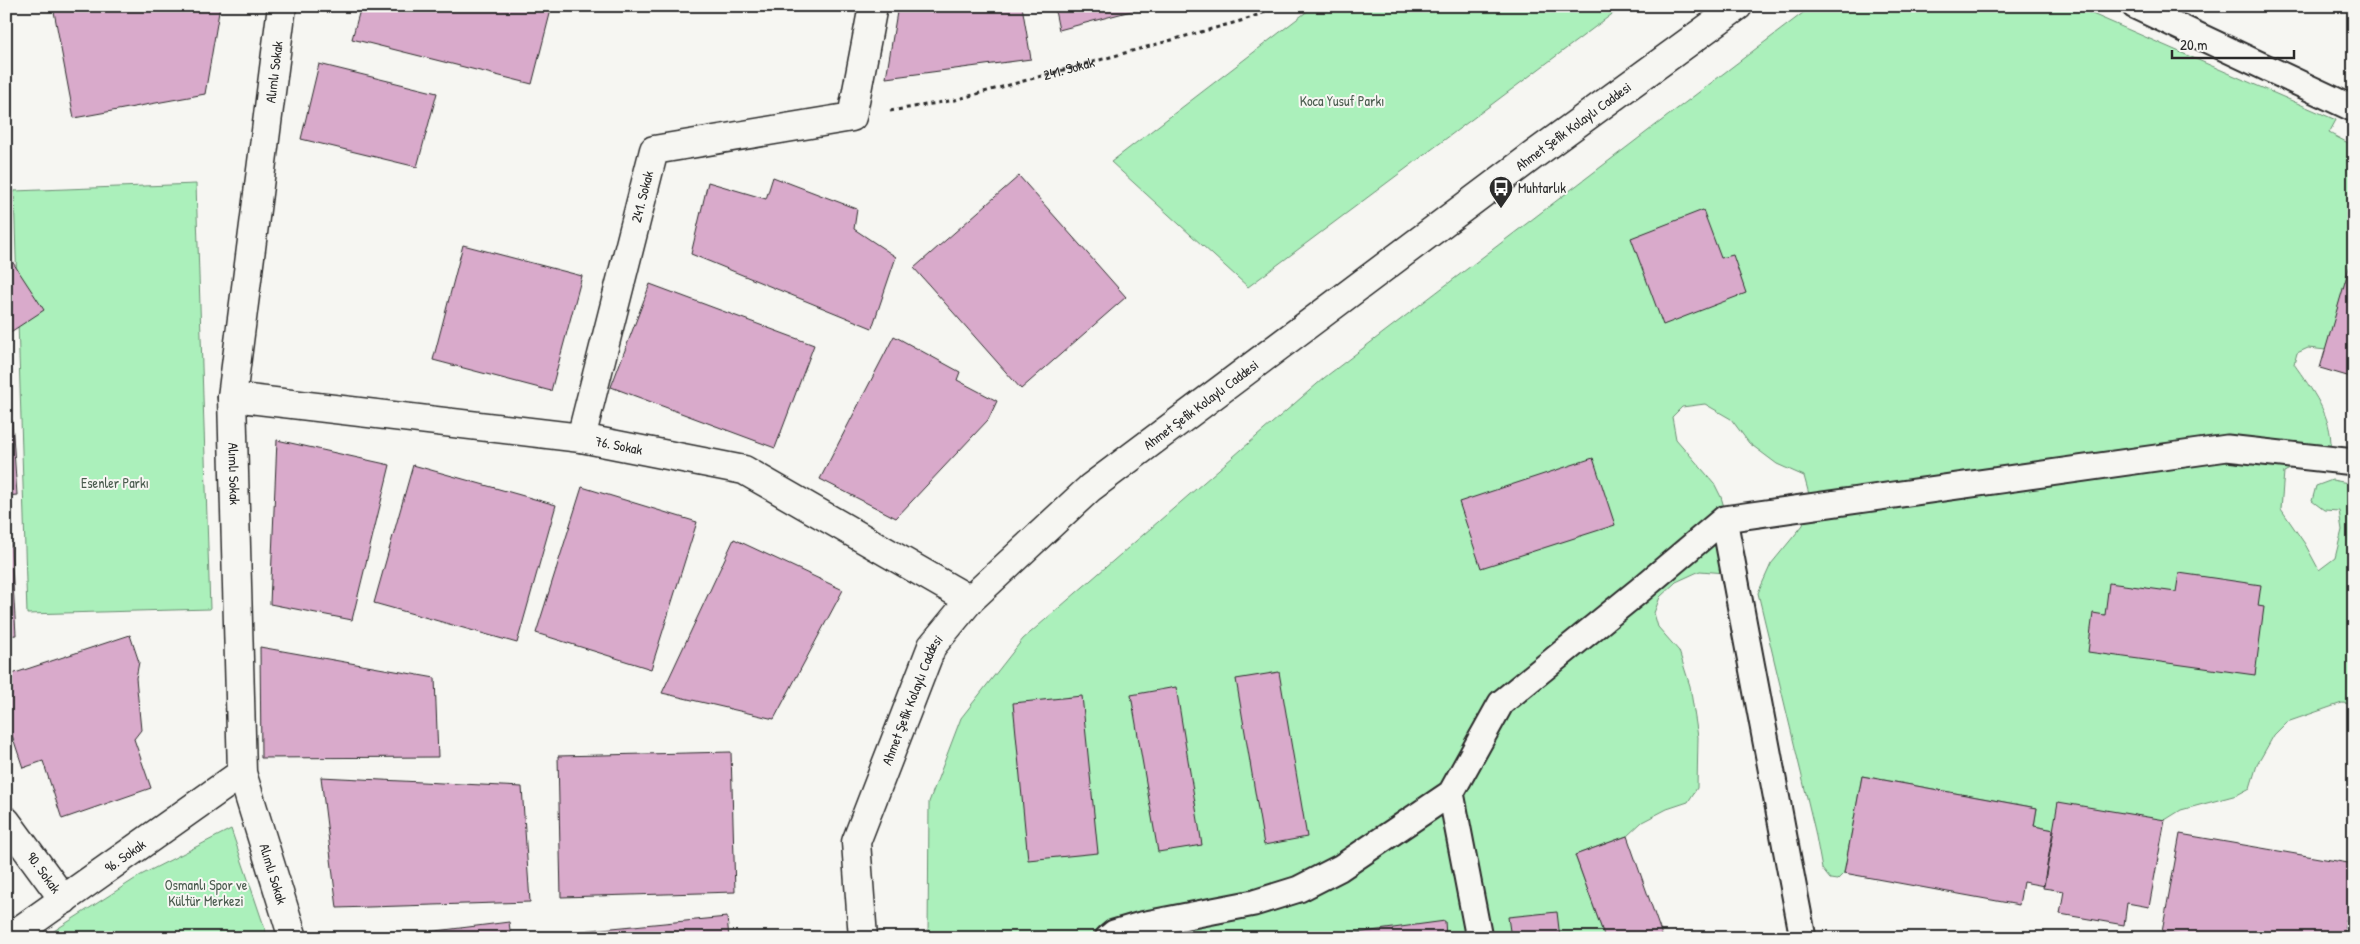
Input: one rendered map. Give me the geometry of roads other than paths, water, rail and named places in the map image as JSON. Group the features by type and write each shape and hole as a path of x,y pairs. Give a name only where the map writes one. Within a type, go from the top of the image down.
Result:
{"street":[{"name":"Alımlı Sokak","path":"282,6 232,397 242,774 293,938"},
{"name":"241. Sokak","path":"581,438 654,150 852,117 873,6"},
{"name":"Ahmet Şefik Kolaylı Caddesi","path":"863,938 856,842 932,646 970,600 1090,488 1527,160 1738,6"},
{"name":"76. Sokak","path":"232,397 581,438 744,470 970,600"},
{"name":"96. Sokak","path":"9,938 242,774"},
{"name":"90. Sokak","path":"6,821 64,900"}],"lane":[{"path":"2134,6 2354,109"},
{"path":"1108,938 1114,933 1141,925 1254,903 1299,889 1340,868 1451,793 1501,703 1724,519 2227,448 2354,462"},
{"path":"1724,519 1803,938"},
{"path":"1451,793 1479,938"}],"place":[{"name":"Muhtarlık","path":"1501,209"}],"park label":[{"name":"Koca Yusuf Parkı","path":"1342,101"},
{"name":"Esenler Parkı","path":"115,483"},
{"name":"Osmanlı Spor ve Kültür Merkezi","path":"206,894"}]}
